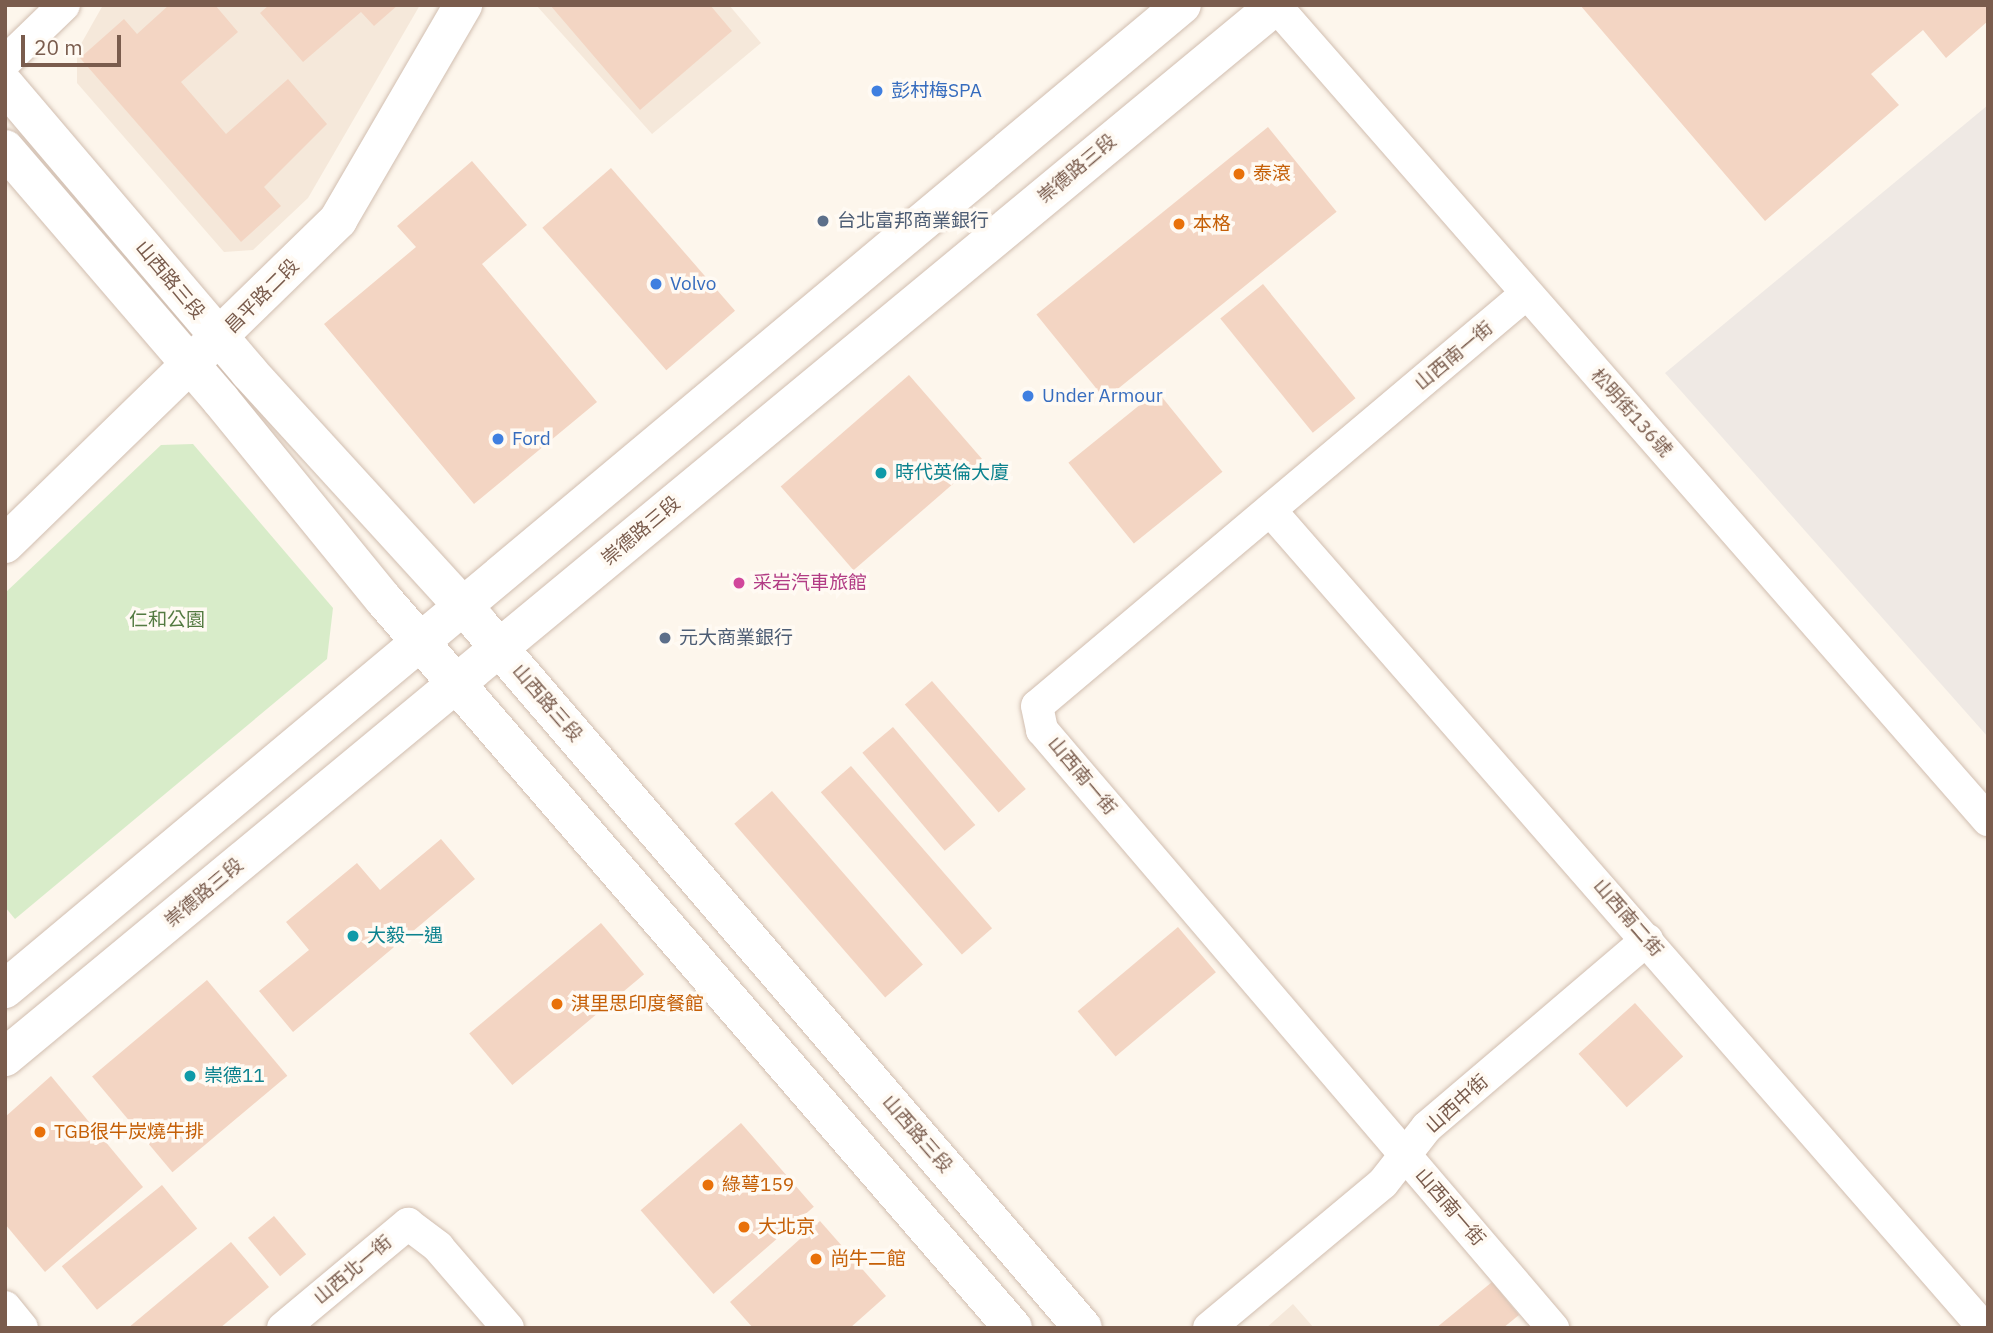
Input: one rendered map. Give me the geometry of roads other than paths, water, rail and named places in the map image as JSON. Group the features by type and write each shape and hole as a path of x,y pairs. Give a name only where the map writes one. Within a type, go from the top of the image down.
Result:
{"street":[{"path":"5,62 64,5"},
{"name":"昌平路二段","path":"5,544 192,366 338,220 463,5"},
{"path":"5,989 1182,5"},
{"name":"松明街136號","path":"1276,5 1988,820"},
{"name":"崇德路三段","path":"5,1057 1276,5"},
{"name":"山西路三段","path":"5,85 220,338 425,569 463,605 1083,1328"},
{"path":"5,149 192,366 456,684 1013,1328"},
{"name":"山西南一街","path":"1526,294 1037,706 1042,730 1553,1328"},
{"name":"山西南二街","path":"1270,510 1984,1328"},
{"name":"山西中街","path":"1209,1328 1383,1183 1427,1127 1647,940"},
{"name":"山西北一街","path":"284,1328 408,1224 438,1247 508,1328"},
{"path":"5,1307 22,1328"}],"place":[{"name":"彭村梅SPA","path":"877,91"},
{"name":"泰滾","path":"1239,174"},
{"name":"台北富邦商業銀行","path":"823,221"},
{"name":"本格","path":"1179,224"},
{"name":"Volvo","path":"656,284"},
{"name":"Under Armour","path":"1028,396"},
{"name":"Ford","path":"498,439"},
{"name":"時代英倫大廈","path":"881,473"},
{"name":"采岩汽車旅館","path":"739,583"},
{"name":"元大商業銀行","path":"665,638"},
{"name":"大毅一遇","path":"353,936"},
{"name":"淇里思印度餐館","path":"557,1004"},
{"name":"崇德11","path":"190,1076"},
{"name":"TGB很牛炭燒牛排","path":"40,1132"},
{"name":"綠萼159","path":"708,1185"},
{"name":"大北京","path":"744,1227"},
{"name":"尚牛二館","path":"816,1259"}],"park label":[{"name":"仁和公園","path":"167,620"}]}
